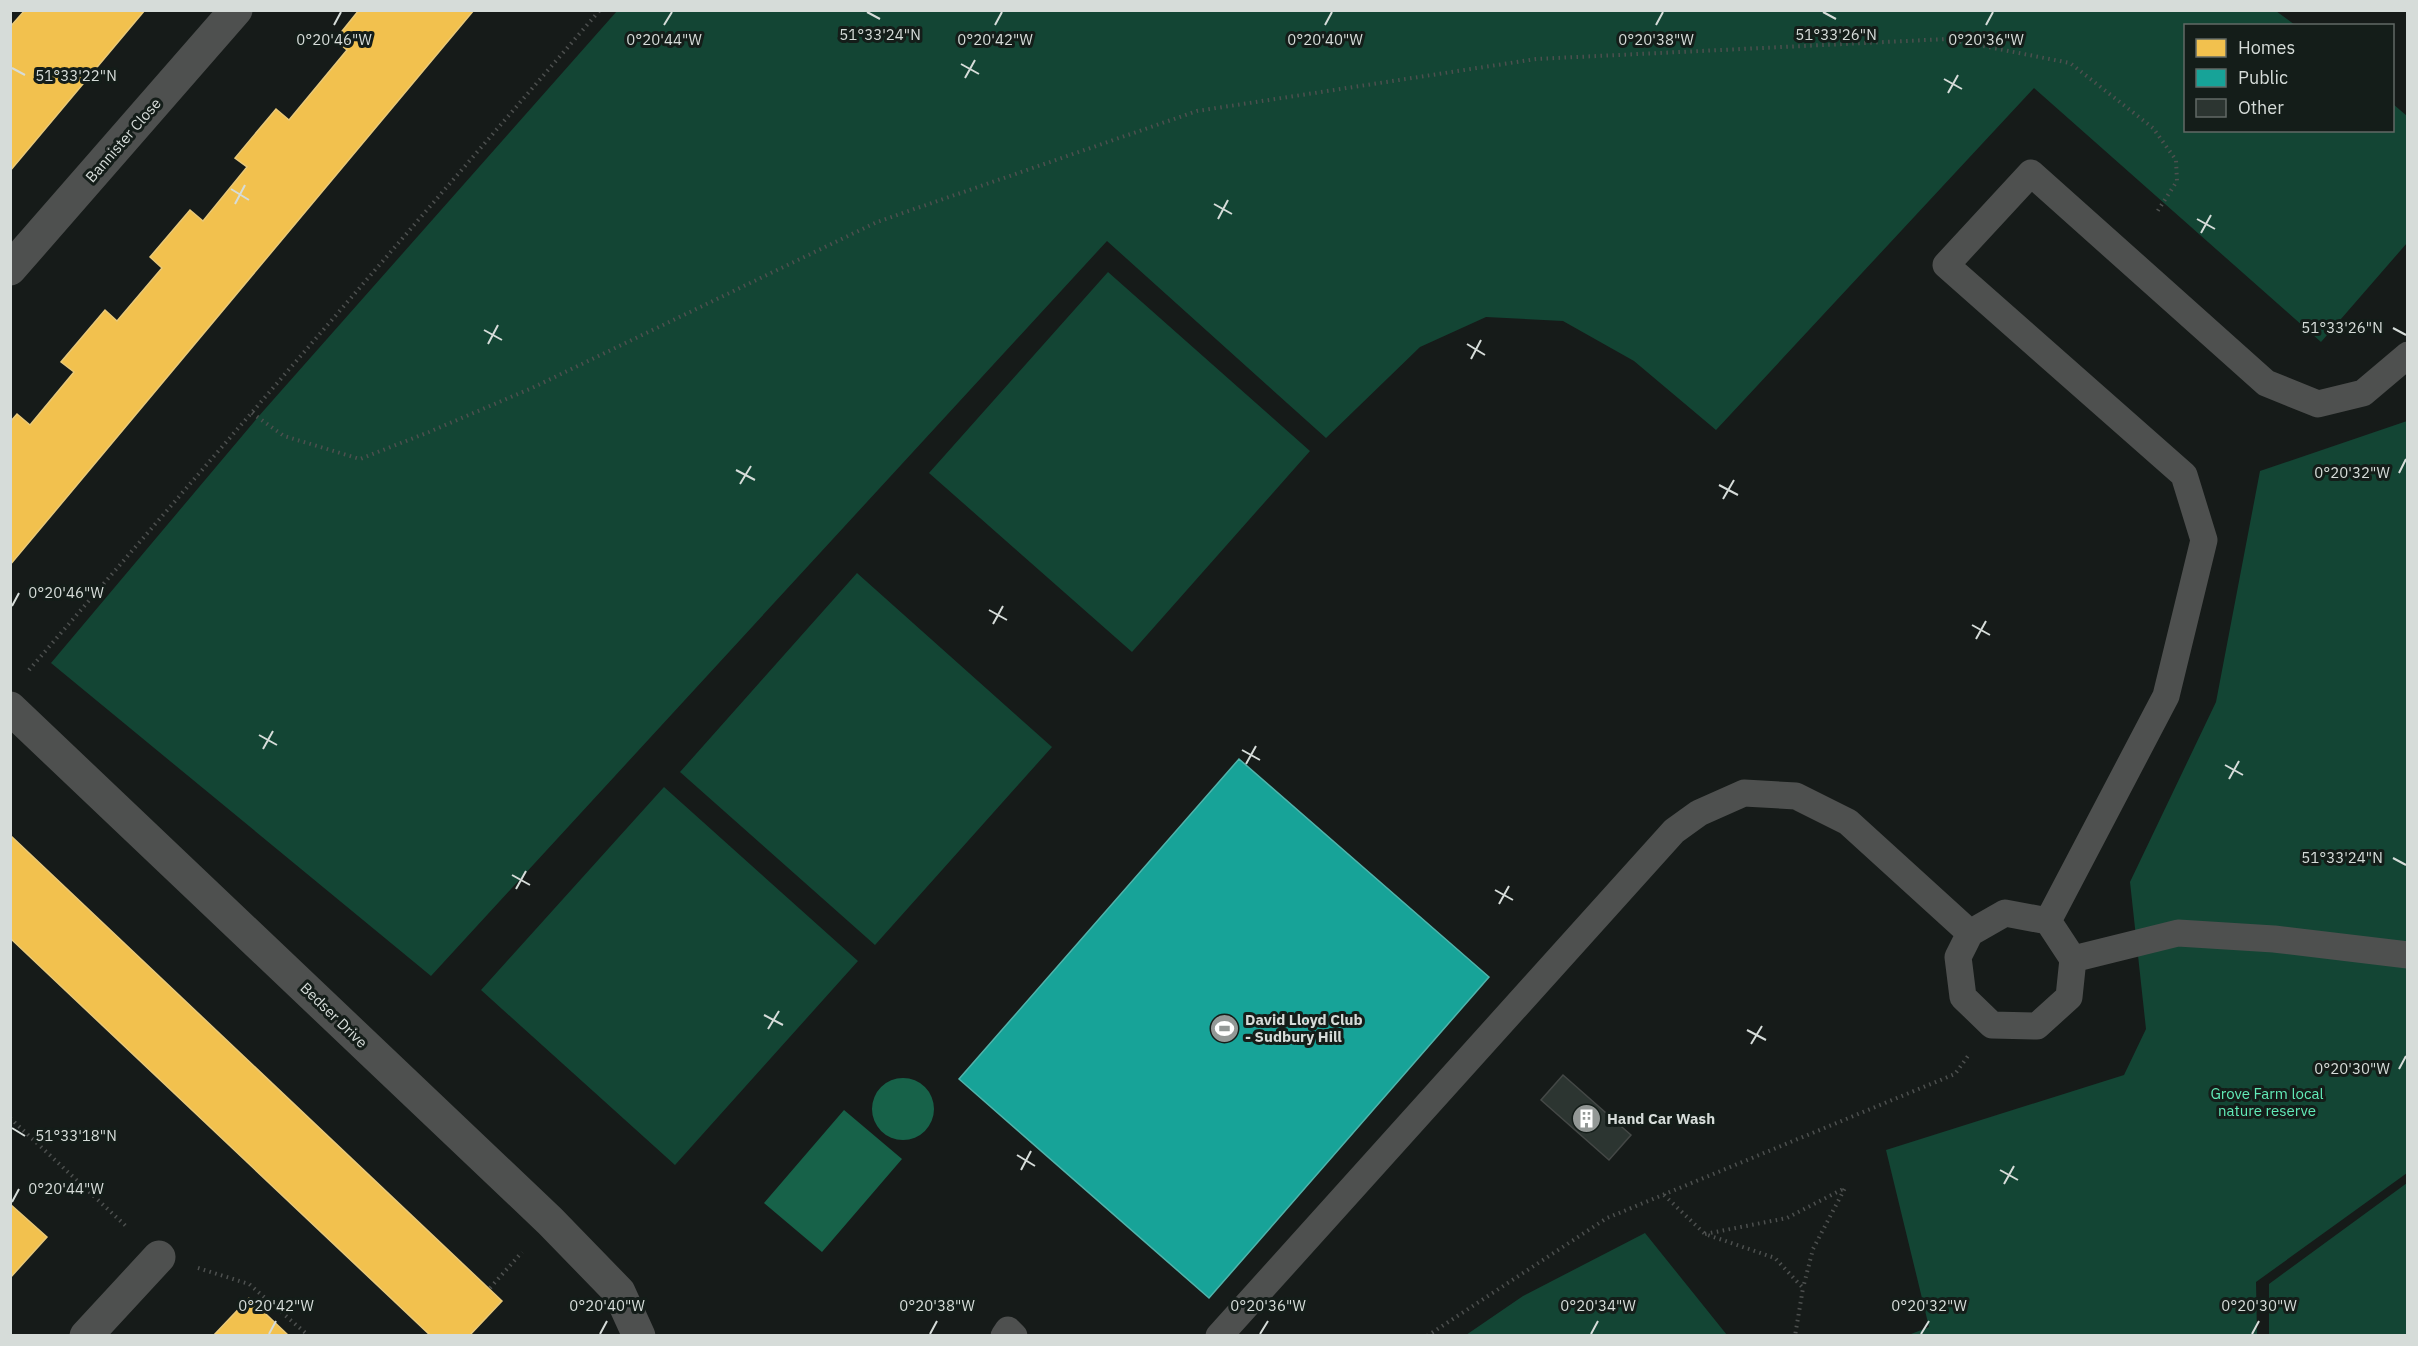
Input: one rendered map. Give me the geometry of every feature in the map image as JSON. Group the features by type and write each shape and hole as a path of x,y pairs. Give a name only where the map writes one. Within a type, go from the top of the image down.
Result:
{"street":[{"name":"Bannister Close","path":"10,268 236,10"},
{"name":"Bedser Drive","path":"10,708 550,1221 620,1292 639,1335"},
{"path":"86,1335 159,1257"}],"lane":[{"path":"2048,921 2166,696 2204,540 2184,476 1946,265 2031,173 2266,384 2318,404 2362,393 2408,355"},
{"path":"1219,1335 1674,831 1699,813 1744,793 1796,796 1848,822 1970,933"},
{"path":"2005,913 2048,921 2073,959 2069,998 2037,1026 1992,1024 1963,997 1958,957 1970,933 2005,913"},
{"path":"2073,959 2178,933 2274,939 2408,955"},
{"path":"1004,1335 1008,1330 1014,1335"}],"path":[{"path":"26,673 600,10"},
{"path":"252,413 284,436 360,459 532,388 877,222 1197,111 1536,59 1947,39 2070,63 2153,128 2176,160 2178,181 2157,212"},
{"path":"1427,1335 1607,1218 1955,1074 1992,1024"},
{"path":"1705,1234 1787,1218 1845,1188 1813,1249 1795,1335"},
{"path":"1664,1195 1705,1234 1775,1258 1803,1288"}],"green space":[{"path":"617,11 2276,11 2294,24 2184,24 2184,132 2394,132 2394,105 2407,116 2407,243 2321,342 2034,88 1716,430 1634,361 1563,321 1486,317 1420,347 1326,438 1107,241 431,976 51,663 258,417"},
{"path":"1108,272 1310,451 1132,652 929,473"},
{"name":"Grove Farm local nature reserve","path":"2407,421 2407,1173 2256,1282 2257,1335 1906,1336 1929,1327 1886,1150 2124,1075 2146,1029 2130,882 2216,702 2260,471"},
{"path":"857,573 1052,747 875,945 680,772"},
{"path":"664,787 858,961 675,1165 481,990"},
{"path":"2407,1183 2407,1335 2269,1335 2269,1284"},
{"path":"1645,1233 1727,1335 1466,1335 1523,1296"}],"shaded area":[{"path":"897,1078 909,1078 925,1087 932,1097 934,1109 932,1121 925,1131 909,1140 897,1140 886,1135 877,1126 872,1115 872,1103 877,1092 886,1083"},
{"path":"844,1110 902,1159 822,1252 764,1203"}],"building: Homes":[{"path":"25,10 145,10 10,171 10,27"},
{"path":"359,10 474,10 10,565 10,422 17,414 30,425 74,372 61,362 105,310 117,321 162,268 150,257 190,210 203,221 247,167 235,158 276,109 289,120 347,50 335,40"},
{"path":"10,835 502,1301 469,1336 431,1336 10,938"},
{"path":"10,1204 47,1237 10,1278"},
{"path":"249,1298 289,1336 213,1336"}],"building: Public":[{"name":"David Lloyd Club - Sudbury Hill","path":"1239,759 1489,977 1209,1298 959,1079"}],"building: Other":[{"name":"Hand Car Wash","path":"1563,1075 1631,1135 1609,1160 1541,1100"}],"place":[{"name":"David Lloyd Club - Sudbury Hill","path":"1224,1028"},
{"name":"Hand Car Wash","path":"1586,1118"}]}
